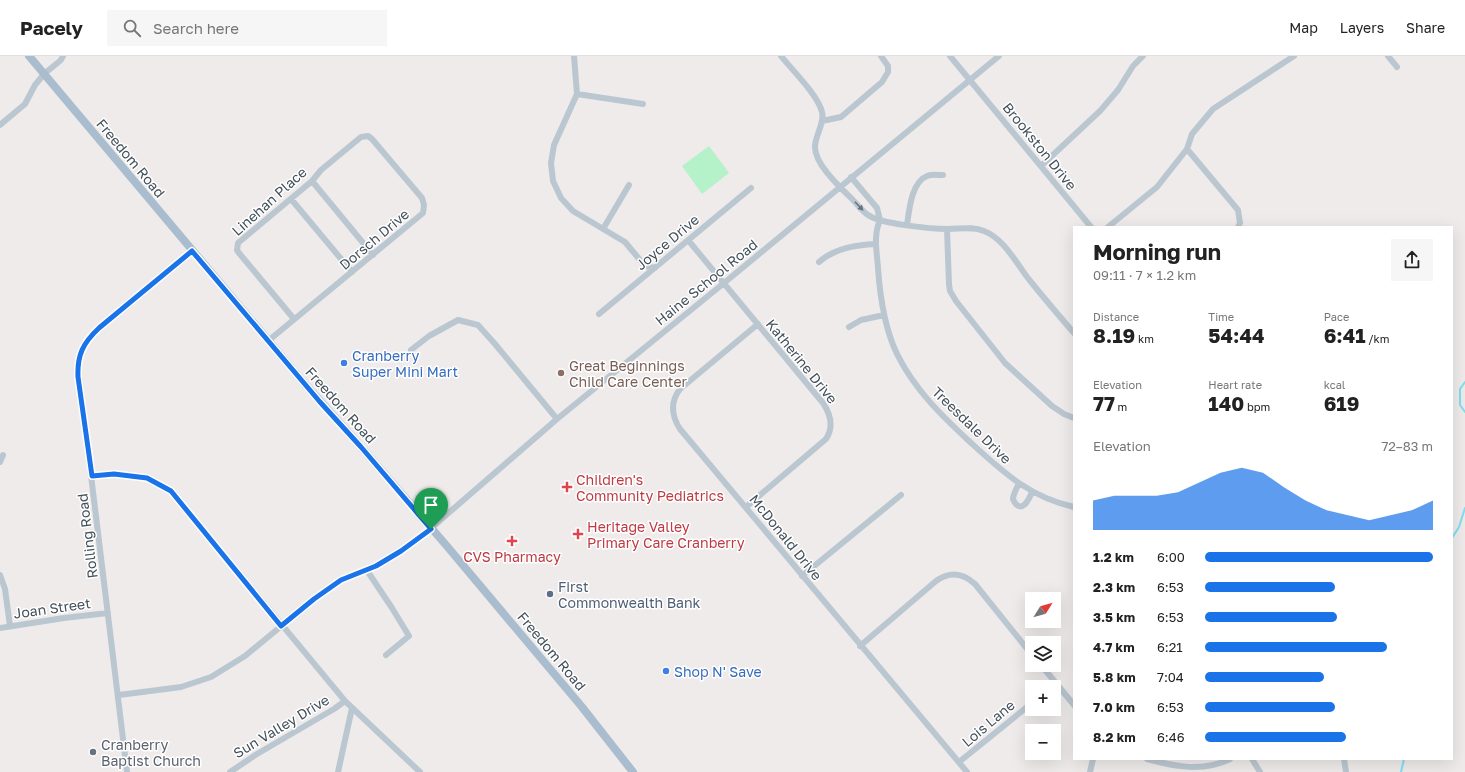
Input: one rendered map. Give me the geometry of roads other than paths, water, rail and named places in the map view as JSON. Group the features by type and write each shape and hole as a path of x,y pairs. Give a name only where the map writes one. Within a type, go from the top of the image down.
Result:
{"main road":[{"name":"Freedom Road","path":"29,56 268,341 431,529 582,707 629,771"}],"street":[{"path":"0,126 25,104 35,85 44,74 56,65 63,56"},
{"path":"574,56 577,94 554,145 552,155 551,171 556,190 566,205 581,217 625,242 645,266 655,268"},
{"path":"822,121 841,118 882,82 888,72 888,66 880,56"},
{"name":"Brookston Drive","path":"950,56 1090,226"},
{"name":"Haine School Road","path":"119,695 181,687 211,677 245,656 314,599 341,580 376,566 401,551 431,529 557,419 999,56"},
{"path":"1041,166 1100,111 1118,90 1133,66 1143,56"},
{"path":"1109,226 1157,187 1187,150 1192,134 1213,109 1294,56"},
{"path":"1388,56 1397,66"},
{"path":"784,57 817,100 822,112 822,121 815,140 816,155 822,166 840,188 869,216 887,223 946,229 975,228 983,230 995,237 1003,245 1035,287 1073,332"},
{"path":"577,94 642,104"},
{"name":"Linehan Place","path":"294,319 237,250 238,242 312,181 320,170 361,137 368,136 372,139"},
{"name":"Dorsch Drive","path":"268,341 423,213 424,206 422,198 372,139"},
{"path":"1187,150 1238,210 1240,223 1238,226"},
{"path":"907,225 912,197 918,184 927,176 943,175"},
{"path":"851,177 877,208 880,220"},
{"path":"312,181 373,255"},
{"path":"603,229 629,185"},
{"name":"Joyce Drive","path":"599,314 751,188"},
{"path":"291,198 352,272"},
{"name":"Treesdale Drive","path":"880,220 876,233 880,295 884,315 896,353 908,374 923,396 944,418 1004,473 1032,492 1050,500 1073,507"},
{"path":"946,229 949,284 950,291 956,301 1005,363 1052,406 1064,414 1073,418"},
{"name":"Katherine Drive","path":"688,240 829,412 831,426 826,440 746,507"},
{"path":"819,262 825,256 838,250 864,244 876,244"},
{"name":"Rolling Road","path":"127,772 119,695 78,368 81,350 92,334 192,251"},
{"path":"849,327 861,320 884,315"},
{"path":"412,350 428,336 458,320 478,325 557,419"},
{"name":"McDonald Drive","path":"758,324 686,383 677,393 672,403 673,414 677,424 860,646 967,772"},
{"path":"0,462 3,455"},
{"path":"92,476 114,474 147,478 171,491 281,626 345,701 420,772"},
{"path":"1019,483 1013,498 1015,504 1018,506 1027,503 1032,492"},
{"path":"802,576 901,496"},
{"path":"366,569 409,636 386,655"},
{"path":"860,646 936,581 947,575 956,574 966,577 975,584 1025,646"},
{"path":"0,575 5,589 10,626"},
{"name":"Joan Street","path":"0,628 108,613"},
{"path":"1061,693 1073,704"},
{"name":"Sun Valley Drive","path":"230,772 345,701"},
{"path":"338,772 352,708"},
{"name":"Lois Lane","path":"959,762 1025,708"},
{"path":"1090,772 1093,760"},
{"path":"1150,760 1178,768 1198,770 1215,766 1228,760"},
{"path":"1253,760 1260,772"},
{"path":"1344,760 1346,772"}],"waterway":[{"path":"1465,382 1460,389 1460,405 1465,412"},
{"path":"1453,536 1459,527 1465,508"},
{"path":"1401,772 1404,760"}],"place":[{"name":"Cranberry Super Mini Mart","path":"344,363"},
{"name":"Great Beginnings Child Care Center","path":"561,373"},
{"name":"Children's Community Pediatrics","path":"567,487"},
{"name":"Heritage Valley Primary Care Cranberry","path":"578,534"},
{"name":"CVS Pharmacy","path":"512,541"},
{"name":"First Commonwealth Bank","path":"550,594"},
{"name":"Shop N' Save","path":"666,671"},
{"name":"Cranberry Baptist Church","path":"93,752"}]}
